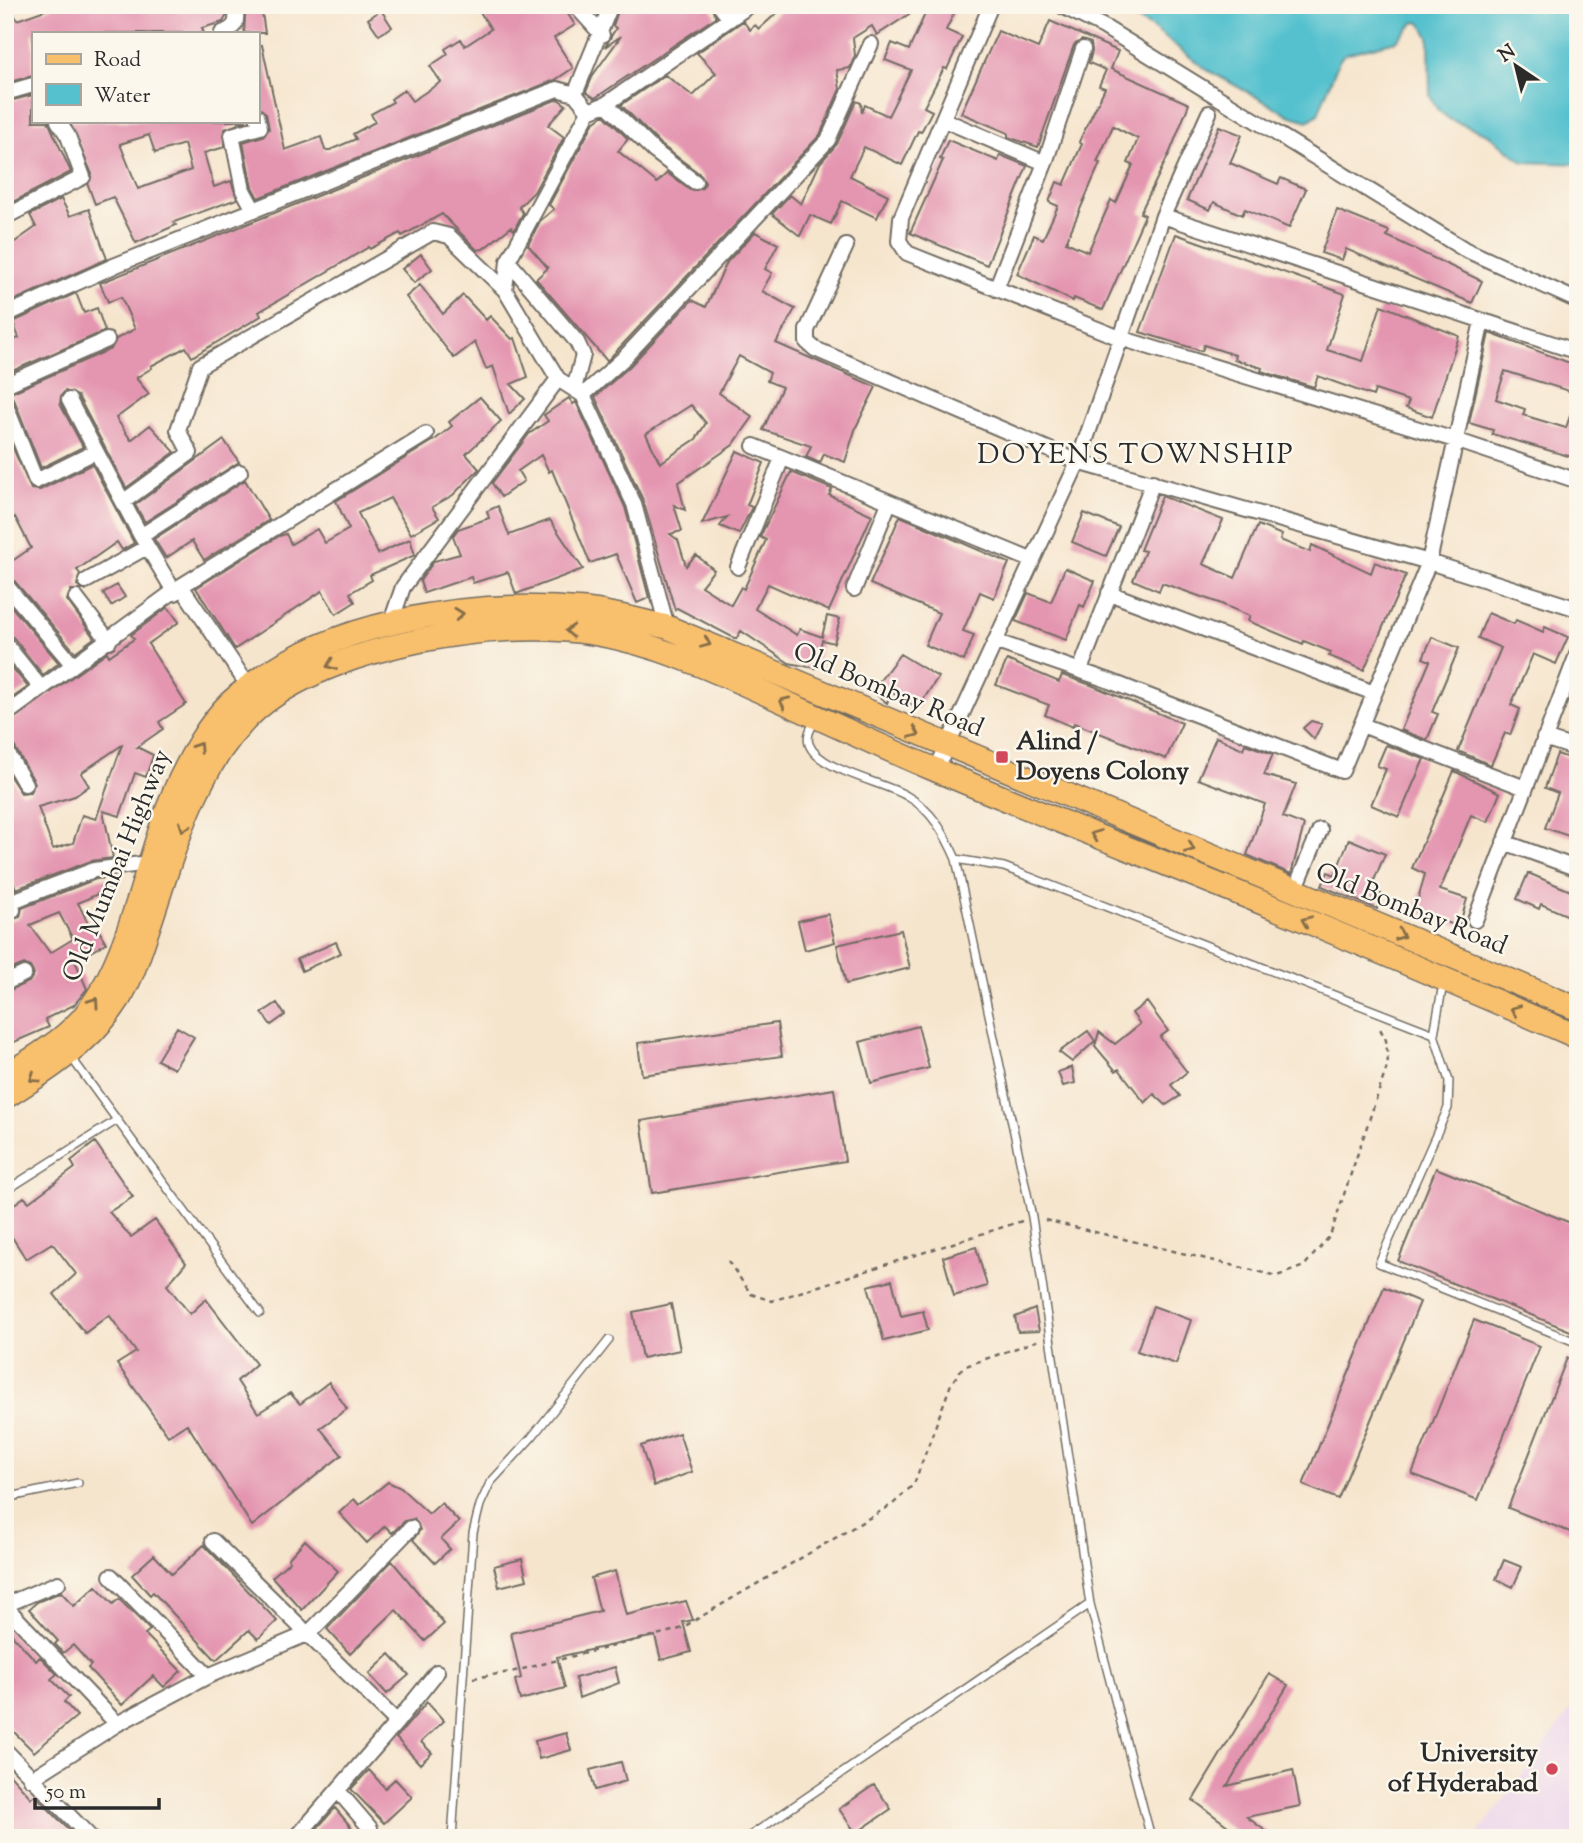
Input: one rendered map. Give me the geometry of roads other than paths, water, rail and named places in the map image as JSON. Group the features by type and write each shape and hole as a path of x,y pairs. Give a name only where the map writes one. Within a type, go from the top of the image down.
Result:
{"main road":[{"name":"Old Bombay Road","path":"391,622 495,610 543,608 586,610 667,627 1578,1009"},
{"name":"Old Mumbai Highway","path":"5,1076 58,1041 81,1020 99,995 114,966 176,789 192,755 230,704 249,687 306,650 340,636 391,622"},
{"name":"Old Bombay Road","path":"396,645 497,631 586,632 653,646 701,664 936,770 1578,1037"},
{"name":"Old Mumbai Highway","path":"5,1097 92,1033 115,1005 131,975 193,802 210,767 231,735 245,719 286,687 350,658 396,645"}],"street":[{"path":"236,5 239,28"},
{"path":"575,5 601,35"},
{"path":"575,94 611,5"},
{"path":"719,5 730,19"},
{"path":"505,290 508,261 589,111 606,104 750,5"},
{"path":"991,5 901,218 899,241 907,253 1120,338 1455,440 1578,481"},
{"path":"1060,5 1104,27 1464,249 1578,301"},
{"path":"578,392 623,359 828,140 871,44"},
{"path":"996,289 1045,163 1083,49"},
{"path":"6,94 32,85"},
{"path":"5,314 254,210 556,89 575,94 589,111"},
{"path":"606,104 653,151 695,183"},
{"path":"936,770 1078,462 1163,216 1209,113"},
{"path":"944,120 1045,163"},
{"path":"5,217 82,177 68,136 59,122"},
{"path":"254,210 243,190 232,135 260,127 259,122"},
{"path":"1163,216 1578,352"},
{"path":"123,502 190,453 178,430 200,366 433,232 449,236 505,290 558,379 578,392 634,504 667,627"},
{"path":"846,246 807,330 807,342 815,349 1078,462 1429,562 1578,609"},
{"path":"508,261 577,342 583,355 578,392"},
{"path":"997,642 1080,670 1342,771 1429,562 1482,321"},
{"path":"5,385 107,340"},
{"path":"391,622 402,587 558,379"},
{"path":"69,400 144,541 249,687"},
{"path":"5,402 36,481 95,452"},
{"path":"5,715 178,590 426,433"},
{"path":"754,446 1031,560"},
{"path":"738,567 782,458"},
{"path":"86,581 240,471"},
{"path":"1080,670 1153,482"},
{"path":"853,589 889,503"},
{"path":"5,584 73,666"},
{"path":"1109,593 1374,693"},
{"path":"76,598 109,640"},
{"path":"5,643 41,688"},
{"path":"1475,919 1578,652"},
{"path":"1362,725 1525,788"},
{"path":"1544,738 1578,749"},
{"path":"5,749 25,784"},
{"path":"1294,892 1320,830"},
{"path":"1504,842 1578,869"},
{"path":"5,885 8,908 94,870 149,863"},
{"path":"5,983 24,974"},
{"path":"31,1779 117,1724 208,1676 309,1633 411,1528"},
{"path":"214,1541 397,1722"},
{"path":"111,1576 208,1676"},
{"path":"58,1583 5,1606 117,1724"},
{"path":"296,1838 339,1792 438,1672"},
{"path":"5,1750 91,1838"},
{"path":"339,1792 370,1828"}],"lane":[{"path":"817,717 808,735 809,744 818,757 914,801 943,831 956,859 1032,1217 1090,1604 1151,1838"},
{"path":"956,859 1004,867 1434,1034"},
{"path":"1444,980 1434,1034 1449,1080 1448,1108 1379,1263 1578,1343"},
{"path":"68,1053 260,1313"},
{"path":"5,1191 117,1120"},
{"path":"452,1838 473,1533 480,1504 490,1483 532,1437 609,1340"},
{"path":"5,1498 78,1483"},
{"path":"747,1838 1090,1604"}],"water":[{"path":"1106,5 1578,5 1578,164 1523,162 1488,134 1451,120 1438,110 1430,96 1429,37 1421,23 1415,22 1396,41 1345,54 1339,60 1318,114 1308,121 1291,116 1207,70 1150,26"}],"place":[{"name":"Alind / Doyens Colony","path":"1002,757"},
{"name":"University of Hyderabad","path":"1552,1769"}],"district":[{"name":"DOYENS TOWNSHIP","path":"1136,456"}]}
